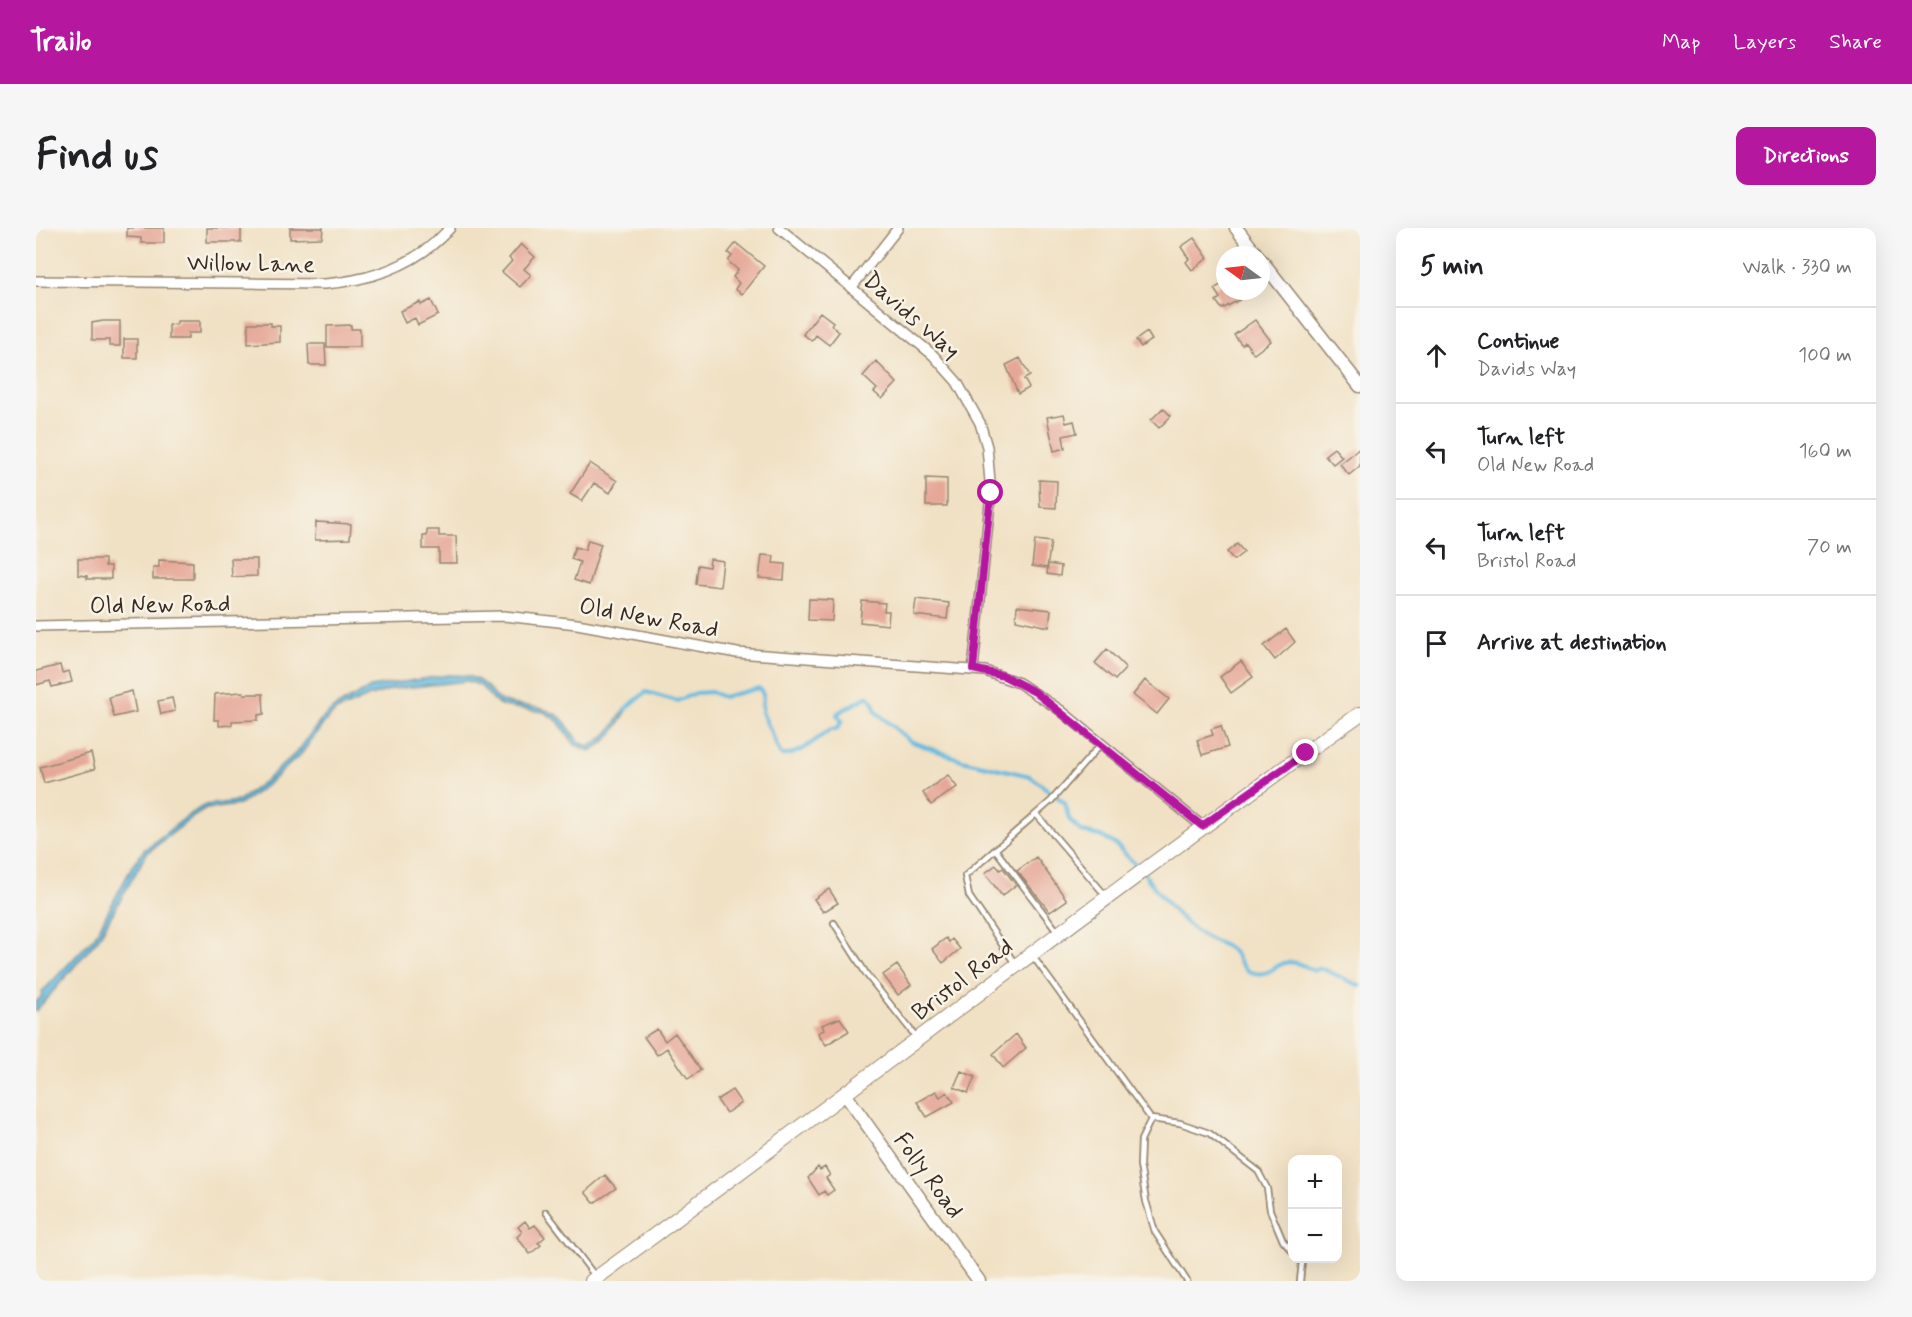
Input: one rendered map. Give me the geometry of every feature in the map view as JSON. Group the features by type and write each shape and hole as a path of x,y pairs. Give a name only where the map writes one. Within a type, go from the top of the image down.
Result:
{"main road":[{"name":"Bristol Road","path":"594,1279 1059,935 1202,826 1360,714"}],"street":[{"name":"Willow Lane","path":"36,281 325,284 351,281 372,276 413,258 450,228"},
{"name":"Davids Way","path":"778,228 933,355 950,373 970,402 983,433 991,470 991,493 973,669"},
{"path":"851,288 898,228"},
{"path":"1236,228 1250,246"},
{"path":"1270,271 1360,386"},
{"name":"Old New Road","path":"36,626 507,617 577,624 738,653 973,669 1004,676 1026,687 1060,710 1202,826"},
{"name":"Folly Road","path":"845,1094 979,1281"}],"lane":[{"path":"1017,966 969,896 964,876 1051,801 1101,744"},
{"path":"1036,814 1107,898"},
{"path":"995,849 1059,935"},
{"path":"834,923 867,975 918,1040"},
{"path":"1032,955 1151,1119 1180,1123 1209,1133 1258,1171 1267,1188 1270,1210 1283,1241 1288,1246"},
{"path":"1151,1119 1141,1140 1140,1165 1146,1201 1155,1232 1187,1281"},
{"path":"546,1212 594,1279"},
{"path":"1300,1281 1302,1263"}],"water":[{"path":"448,675 476,679 504,702 537,708 557,715 579,741 589,746 605,736 624,709 627,710 612,734 590,751 575,745 557,720 544,712 502,706 494,701 480,685 467,681 393,689 336,711 302,753 267,785 239,805 206,809 147,853 98,939 36,1011 36,1002 42,996 42,992 95,936 133,865 144,850 205,805 238,801 265,781 299,750 321,720 334,708 371,687"}],"building":[{"path":"127,228 164,228 164,243 141,243 141,238 127,237"},
{"path":"207,228 241,228 241,242 207,242"},
{"path":"290,228 323,228 322,238 290,239"},
{"path":"1194,238 1208,258 1192,270 1186,262 1189,259 1181,247"},
{"path":"736,243 764,266 742,294 735,289 739,283 733,277 738,270 728,261 732,256 728,253"},
{"path":"521,244 535,257 524,269 531,275 520,287 502,272 512,261 509,258"},
{"path":"431,300 438,315 418,325 415,318 405,323 400,311"},
{"path":"1217,300 1239,300 1222,309"},
{"path":"820,312 833,322 831,325 839,332 829,345 816,335 812,341 803,334"},
{"path":"1255,320 1271,341 1254,354 1245,342 1242,345 1234,335"},
{"path":"120,321 120,346 109,346 109,340 92,340 92,323"},
{"path":"177,321 200,321 200,333 188,333 188,339 169,339 169,325 177,324"},
{"path":"248,323 271,323 271,326 280,326 280,342 248,344"},
{"path":"351,325 351,329 360,329 360,347 327,347 327,326"},
{"path":"1147,332 1152,340 1141,347 1136,340"},
{"path":"124,339 137,339 137,358 124,358"},
{"path":"308,344 325,344 326,365 309,365"},
{"path":"1020,358 1030,376 1024,379 1029,388 1018,394 1006,365"},
{"path":"876,361 897,383 882,399 874,392 877,389 863,376"},
{"path":"1163,408 1171,416 1159,428 1151,420"},
{"path":"1064,414 1066,423 1074,421 1077,433 1063,436 1065,448 1054,451 1047,417"},
{"path":"1334,448 1342,457 1333,464 1325,455"},
{"path":"1360,448 1360,466 1349,475 1340,464"},
{"path":"590,463 617,481 610,493 594,483 582,501 570,494"},
{"path":"926,478 947,479 947,506 926,506"},
{"path":"1039,480 1057,481 1056,508 1040,507"},
{"path":"316,522 351,524 350,539 315,540"},
{"path":"427,530 439,530 439,536 456,536 457,563 439,563 439,549 423,549 423,536 427,536"},
{"path":"588,540 601,544 589,585 574,580 580,562 571,559 575,547 585,550"},
{"path":"1035,540 1051,542 1047,568 1032,566"},
{"path":"1237,544 1244,552 1234,560 1227,552"},
{"path":"762,555 774,556 773,563 785,564 784,580 759,578"},
{"path":"78,559 105,559 105,566 111,566 111,579 87,579 87,576 78,575"},
{"path":"231,559 257,559 257,576 232,577"},
{"path":"710,559 723,561 720,587 696,584 698,565 709,567"},
{"path":"159,560 193,562 193,579 153,579 153,567 159,567"},
{"path":"1048,564 1061,566 1060,576 1047,574"},
{"path":"809,599 833,600 832,621 808,620"},
{"path":"916,599 949,603 947,619 914,615"},
{"path":"862,601 885,603 884,611 889,611 888,625 860,622"},
{"path":"1017,606 1051,610 1049,627 1016,620"},
{"path":"1286,629 1295,642 1275,660 1264,646"},
{"path":"1107,649 1126,668 1115,680 1095,663"},
{"path":"1241,661 1253,677 1231,693 1220,677"},
{"path":"60,665 62,673 69,671 72,682 52,687 50,681 36,685 36,671"},
{"path":"1145,680 1169,699 1157,714 1133,695"},
{"path":"132,691 136,712 114,717 109,697"},
{"path":"243,692 244,694 263,694 264,714 258,715 258,720 232,721 232,725 219,726 219,720 214,720 215,694"},
{"path":"172,698 175,711 161,714 158,701"},
{"path":"1221,726 1228,747 1202,755 1197,740 1213,735 1211,729"},
{"path":"91,753 95,769 44,783 40,767"},
{"path":"948,775 957,787 931,805 923,793"},
{"path":"1036,857 1067,900 1050,912 1017,871"},
{"path":"996,865 1000,870 1003,868 1016,885 1002,896 985,873"},
{"path":"829,889 838,903 823,912 814,899"},
{"path":"946,938 949,942 952,939 960,949 943,963 932,949"},
{"path":"897,965 911,985 898,995 883,975"},
{"path":"840,1018 849,1031 826,1045 818,1033 824,1030 822,1025"},
{"path":"657,1029 665,1041 675,1033 701,1070 688,1079 667,1048 657,1055 644,1037"},
{"path":"1016,1034 1026,1048 1003,1068 993,1054"},
{"path":"961,1071 975,1077 968,1093 954,1087"},
{"path":"732,1090 741,1103 726,1113 717,1100"},
{"path":"936,1091 940,1097 947,1092 954,1102 927,1117 917,1102"},
{"path":"818,1167 820,1170 825,1167 830,1175 826,1178 834,1190 827,1195 824,1191 819,1195 808,1178"},
{"path":"605,1175 616,1188 594,1203 585,1192"},
{"path":"525,1221 530,1228 535,1225 545,1237 538,1243 541,1245 530,1254 517,1237 522,1232 518,1227"}],"waterway":[{"path":"624,710 646,692 677,701 696,693 711,692 723,697 759,688 763,694 762,712 781,755 787,755 801,750 831,729 837,729 842,721 838,713 868,696 876,712 910,741 962,760 1030,776 1065,803 1069,819 1082,832 1101,836 1116,845 1140,869"},
{"path":"1145,875 1184,921 1203,935 1228,948 1246,970 1254,973 1269,972 1279,965 1292,962 1314,971 1321,968 1360,986"}],"route":[{"path":"991,493 973,669 1004,676 1035,692 1202,826 1306,753"}]}
